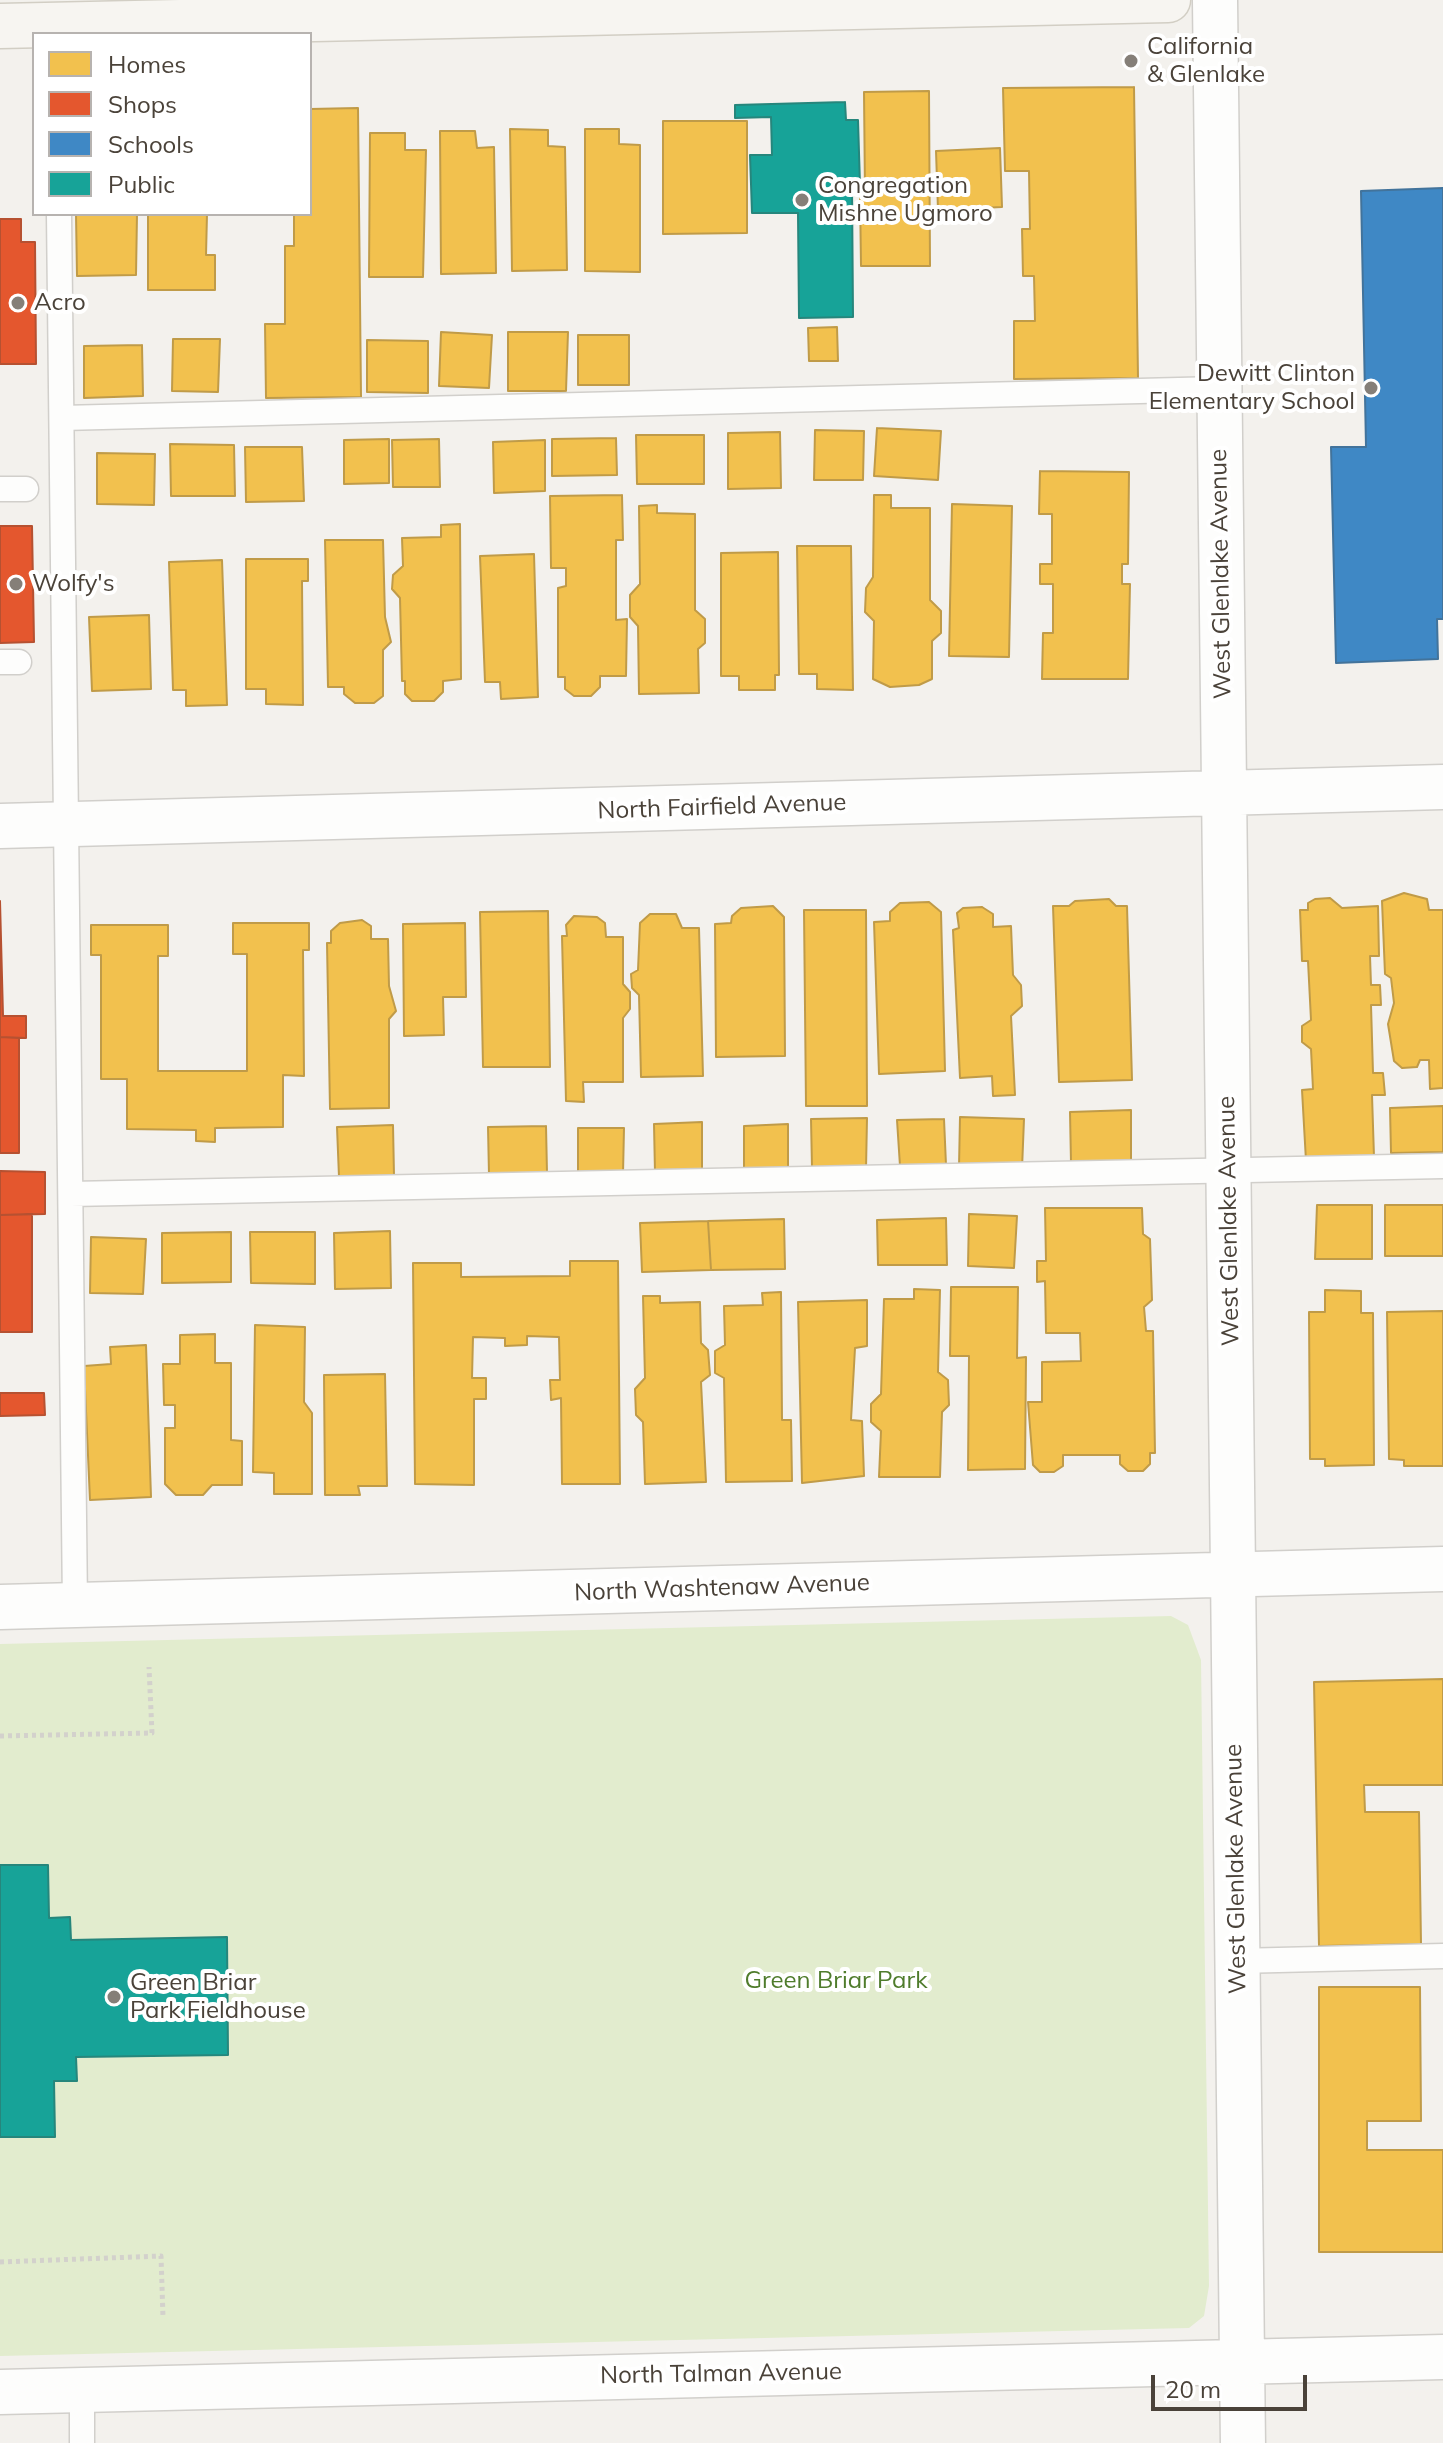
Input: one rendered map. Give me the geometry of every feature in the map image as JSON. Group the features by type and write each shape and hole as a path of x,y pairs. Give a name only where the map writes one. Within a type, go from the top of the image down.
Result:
{"main road":[{"path":"0,26 58,19 1168,0"}],"street":[{"name":"West Glenlake Avenue","path":"1215,0 1243,2443"},
{"name":"North Fairfield Avenue","path":"0,826 1443,787"},
{"name":"North Washtenaw Avenue","path":"0,1607 1443,1569"},
{"name":"North Talman Avenue","path":"0,2392 1443,2357"}],"lane":[{"path":"59,216 75,1605"},
{"path":"62,418 1219,389"},
{"path":"0,489 26,489"},
{"path":"71,1194 1443,1166"},
{"path":"1237,1961 1443,1956"},
{"path":"82,2390 82,2443"}],"path":[{"path":"0,1736 152,1733 149,1667"},
{"path":"0,2262 161,2256 163,2317"}],"green space":[{"name":"Green Briar Park","path":"1171,1616 1188,1625 1201,1660 1209,2286 1204,2316 1189,2328 0,2356 0,1644"}],"building: Homes":[{"path":"1134,87 1138,378 1014,379 1014,321 1035,321 1034,276 1023,276 1022,229 1030,229 1029,171 1005,171 1003,88"},
{"path":"929,91 930,266 861,266 860,194 865,194 864,92"},
{"path":"358,108 361,397 266,398 265,324 285,324 285,246 294,246 294,216 312,216 312,109"},
{"path":"663,121 747,121 747,233 663,234"},
{"path":"510,129 548,130 548,146 565,147 567,270 512,271"},
{"path":"585,129 619,129 619,144 640,145 640,272 585,271"},
{"path":"440,131 475,131 477,148 494,147 496,273 441,274"},
{"path":"370,133 405,133 405,150 426,150 423,277 369,277"},
{"path":"1000,148 1002,207 938,210 936,151"},
{"path":"76,216 137,216 136,275 77,276"},
{"path":"148,216 207,216 206,255 215,255 215,290 148,290"},
{"path":"837,327 838,361 809,361 808,328"},
{"path":"441,332 492,335 489,388 439,386"},
{"path":"508,332 568,332 566,391 508,391"},
{"path":"578,335 629,335 629,385 578,385"},
{"path":"173,339 220,339 218,392 172,391"},
{"path":"367,340 428,341 428,393 367,392"},
{"path":"142,345 143,396 84,398 84,346"},
{"path":"877,428 941,431 938,480 874,476"},
{"path":"815,430 864,431 863,480 814,480"},
{"path":"780,432 781,488 728,489 728,433"},
{"path":"636,435 704,435 704,484 637,484"},
{"path":"616,438 617,475 552,476 552,439"},
{"path":"389,439 389,483 344,484 344,440"},
{"path":"439,439 440,487 393,487 392,440"},
{"path":"545,440 545,491 494,493 493,442"},
{"path":"170,444 234,445 235,496 171,496"},
{"path":"245,447 302,447 304,501 246,502"},
{"path":"97,453 155,454 154,505 97,504"},
{"path":"1040,471 1129,472 1128,564 1122,564 1122,584 1130,584 1128,679 1042,679 1043,633 1053,633 1053,584 1040,584 1040,564 1052,564 1052,514 1039,514"},
{"path":"622,495 623,540 616,540 616,620 627,619 626,676 600,676 600,687 591,696 574,696 565,689 565,677 558,677 558,588 566,586 566,568 551,568 550,496"},
{"path":"874,495 891,495 891,508 930,508 930,600 941,611 941,633 932,641 932,679 919,685 890,687 873,679 874,621 865,612 866,588 873,577"},
{"path":"952,504 1012,506 1009,657 949,656"},
{"path":"657,505 657,513 695,514 695,610 705,619 705,643 698,649 699,693 639,694 638,626 630,617 630,595 640,584 639,506"},
{"path":"460,524 461,679 443,681 443,692 434,701 412,701 405,694 405,681 402,681 400,598 392,589 393,575 403,566 402,538 441,537 441,525"},
{"path":"325,540 383,540 385,617 391,642 383,650 383,696 374,703 355,703 344,694 344,687 328,687"},
{"path":"797,546 851,546 853,690 817,689 817,674 799,674"},
{"path":"778,552 779,675 775,675 775,690 739,690 739,676 721,676 721,553"},
{"path":"534,554 538,697 501,699 500,682 485,682 480,556"},
{"path":"246,559 308,559 308,581 302,581 303,705 266,704 266,689 246,689"},
{"path":"222,560 227,705 186,706 186,690 173,690 169,562"},
{"path":"149,615 151,689 92,691 89,617"},
{"path":"1404,893 1427,899 1429,910 1443,910 1443,1088 1430,1089 1429,1060 1420,1060 1417,1067 1402,1068 1394,1061 1388,1024 1394,1003 1391,978 1385,974 1382,901"},
{"path":"1330,898 1342,908 1378,906 1379,956 1370,956 1371,985 1380,985 1381,1005 1371,1005 1373,1073 1383,1073 1385,1095 1372,1095 1374,1157 1306,1161 1302,1090 1313,1089 1311,1049 1302,1042 1302,1026 1311,1020 1308,961 1302,961 1300,910 1308,910 1308,903 1315,899"},
{"path":"1109,899 1116,906 1127,906 1132,1080 1059,1082 1053,906"},
{"path":"929,902 941,912 945,1071 879,1074 874,922 890,921 890,912 900,903"},
{"path":"773,906 784,917 785,1056 716,1057 715,924 731,923 732,916 741,908"},
{"path":"982,907 993,914 993,927 1011,926 1013,975 1021,985 1022,1006 1011,1016 1015,1095 993,1096 992,1076 960,1078 953,930 959,928 957,913 963,908"},
{"path":"804,910 866,910 867,1106 806,1106"},
{"path":"548,911 550,1067 483,1067 480,912"},
{"path":"650,914 676,914 682,928 699,928 703,1076 641,1077 639,995 632,988 631,974 638,970 640,923"},
{"path":"574,916 597,917 605,923 606,937 623,937 623,984 630,992 630,1009 623,1018 623,1082 583,1082 584,1102 566,1101 562,936 567,936 566,925"},
{"path":"362,920 371,926 371,939 388,939 389,986 396,1011 389,1019 389,1108 330,1109 327,943 331,943 331,931 340,923"},
{"path":"233,923 309,923 309,950 303,950 304,1076 283,1075 283,1127 215,1128 215,1142 196,1141 196,1130 127,1129 127,1079 101,1079 101,955 91,955 91,925 168,925 168,956 158,956 158,1071 247,1071 247,954 233,954"},
{"path":"465,923 466,997 443,997 444,1035 404,1036 403,924"},
{"path":"1443,1106 1443,1152 1391,1153 1390,1108"},
{"path":"1131,1110 1131,1162 1071,1163 1070,1112"},
{"path":"960,1117 1024,1119 1022,1169 959,1167"},
{"path":"867,1118 866,1169 812,1168 811,1119"},
{"path":"944,1119 946,1165 900,1166 897,1120"},
{"path":"702,1122 702,1173 655,1173 654,1124"},
{"path":"788,1124 788,1171 744,1170 744,1126"},
{"path":"393,1125 394,1176 339,1177 337,1127"},
{"path":"546,1126 547,1173 489,1175 488,1127"},
{"path":"578,1128 624,1128 623,1174 578,1174"},
{"path":"1317,1205 1372,1205 1372,1259 1315,1259"},
{"path":"1385,1205 1443,1205 1443,1256 1385,1256"},
{"path":"1045,1208 1142,1208 1143,1234 1150,1239 1152,1300 1144,1307 1146,1331 1153,1331 1155,1453 1150,1453 1150,1464 1143,1471 1128,1471 1120,1464 1120,1455 1063,1455 1063,1466 1054,1472 1040,1472 1033,1465 1028,1402 1042,1402 1042,1362 1081,1361 1080,1333 1046,1333 1045,1281 1037,1282 1037,1261 1046,1261"},
{"path":"969,1214 1017,1216 1014,1268 968,1266"},
{"path":"946,1218 947,1265 878,1265 877,1220"},
{"path":"784,1219 785,1269 711,1270 708,1221"},
{"path":"708,1221 711,1270 642,1272 640,1223"},
{"path":"390,1231 391,1288 335,1289 334,1233"},
{"path":"231,1232 231,1282 162,1283 162,1233"},
{"path":"250,1232 315,1232 315,1284 251,1283"},
{"path":"91,1237 146,1239 143,1294 90,1293"},
{"path":"570,1261 618,1261 620,1484 562,1484 561,1398 551,1400 550,1380 560,1380 559,1337 527,1336 527,1345 505,1346 505,1338 473,1337 472,1378 486,1378 486,1399 474,1399 474,1485 415,1484 413,1263 461,1263 461,1277 570,1276"},
{"path":"951,1287 1018,1287 1017,1358 1026,1357 1025,1469 968,1470 969,1356 950,1356"},
{"path":"914,1289 940,1290 938,1372 948,1380 949,1405 942,1412 940,1477 879,1477 881,1431 871,1422 871,1404 881,1394 884,1299 914,1299"},
{"path":"1325,1290 1361,1291 1361,1313 1373,1313 1374,1465 1325,1466 1325,1459 1310,1459 1309,1312 1325,1312"},
{"path":"781,1292 782,1420 791,1420 792,1481 726,1482 724,1378 715,1373 715,1351 725,1345 724,1306 763,1305 762,1293"},
{"path":"643,1296 660,1296 660,1303 700,1302 701,1343 708,1350 710,1375 701,1382 706,1482 645,1484 643,1422 636,1415 635,1389 645,1378"},
{"path":"867,1300 867,1346 855,1348 851,1420 862,1421 864,1476 802,1483 798,1302"},
{"path":"1443,1311 1443,1466 1404,1466 1404,1460 1389,1459 1387,1312"},
{"path":"255,1325 305,1327 304,1402 312,1413 312,1494 274,1494 274,1473 253,1472"},
{"path":"215,1334 215,1363 231,1363 231,1440 242,1441 242,1485 212,1485 203,1495 176,1495 165,1484 165,1428 175,1428 175,1405 164,1405 163,1364 180,1364 180,1335"},
{"path":"146,1345 151,1497 90,1500 84,1366 111,1364 110,1347"},
{"path":"385,1374 387,1486 358,1486 360,1495 325,1495 324,1375"},
{"path":"1443,1679 1443,1785 1364,1785 1365,1812 1419,1812 1421,1944 1319,1946 1314,1682"},
{"path":"1319,1987 1420,1987 1421,2121 1367,2121 1367,2150 1443,2150 1443,2252 1319,2252"}],"building: Shops":[{"name":"Acro","path":"0,219 21,219 21,242 35,242 36,364 0,364"},
{"name":"Wolfy's","path":"0,526 32,526 34,642 0,643"},
{"path":"0,901 3,1016 26,1016 26,1038 0,1037"},
{"path":"0,1037 19,1038 19,1153 0,1153"},
{"path":"0,1171 45,1172 45,1214 0,1215"},
{"path":"32,1214 32,1332 0,1332 0,1215"},
{"path":"0,1393 44,1393 45,1415 0,1416"}],"building: Schools":[{"path":"1443,188 1443,619 1437,619 1438,659 1336,663 1331,447 1366,447 1361,191"}],"building: Public":[{"name":"Congregation Mishne Ugmoro","path":"845,102 846,120 858,120 860,185 852,187 853,317 799,318 798,213 752,213 750,155 772,155 771,117 735,118 735,105"},
{"name":"Green Briar Park Fieldhouse","path":"0,1865 48,1865 49,1918 70,1917 71,1940 227,1937 228,2055 76,2057 77,2081 54,2081 55,2137 0,2137"}],"place":[{"name":"California & Glenlake","path":"1131,61"},
{"name":"Congregation Mishne Ugmoro","path":"802,200"},
{"name":"Acro","path":"18,303"},
{"name":"Dewitt Clinton Elementary School","path":"1371,388"},
{"name":"Wolfy's","path":"16,584"},
{"name":"Green Briar Park Fieldhouse","path":"114,1997"}]}
